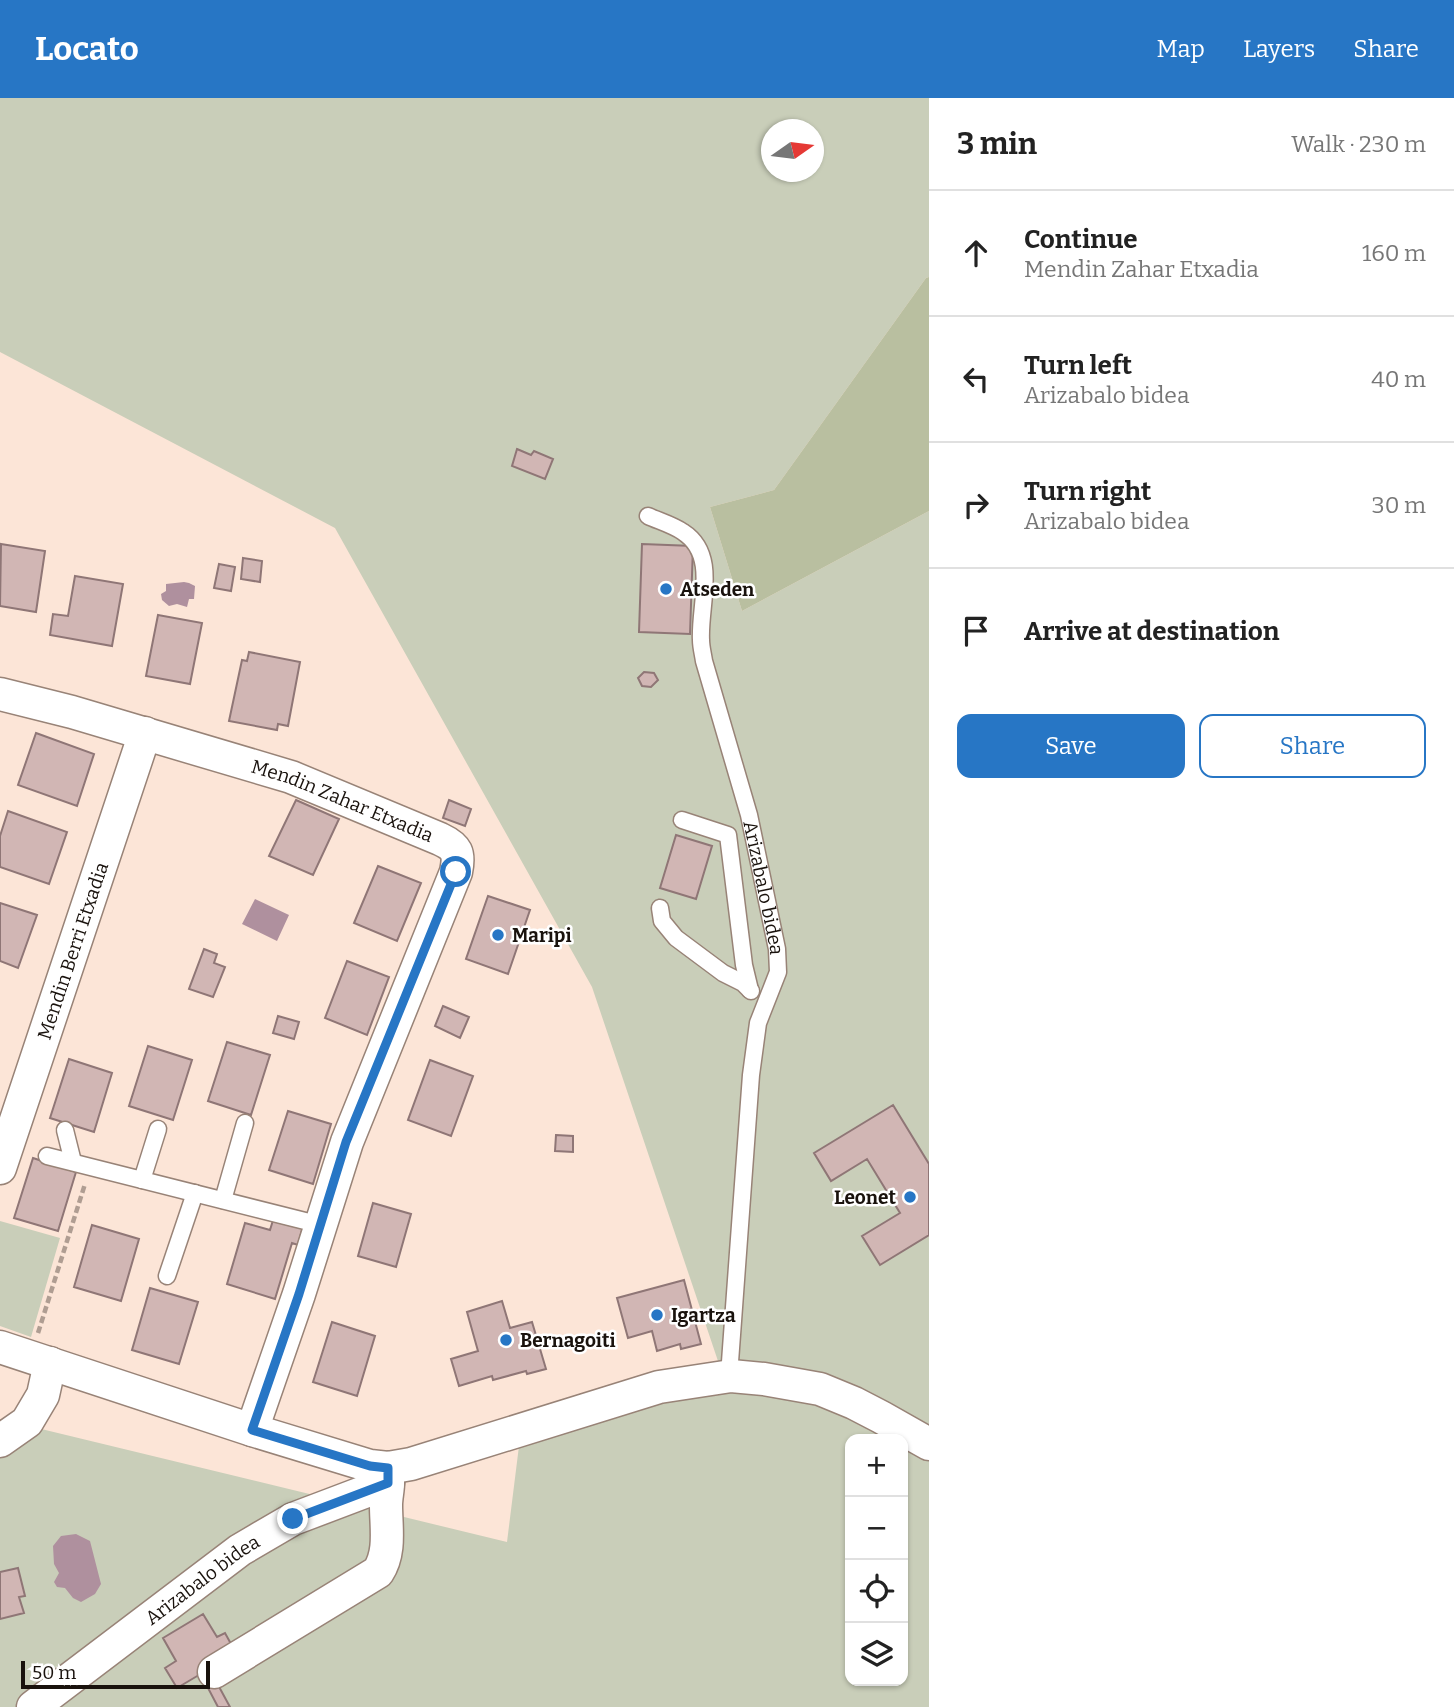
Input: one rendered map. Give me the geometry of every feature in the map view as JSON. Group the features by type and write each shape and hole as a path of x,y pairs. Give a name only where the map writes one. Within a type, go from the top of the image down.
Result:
{"street":[{"name":"Mendin Zahar Etxadia","path":"0,694 72,712 291,777 451,844 459,860 346,1142 299,1294 252,1430"},
{"name":"Mendin Berri Etxadia","path":"0,1168 145,733"},
{"name":"Arizabalo bidea","path":"0,1347 370,1466 388,1475"},
{"path":"0,1441 27,1422 43,1395 41,1360"},
{"name":"Arizabalo bidea","path":"33,1707 240,1550 293,1519 411,1464 659,1387 731,1376 764,1379 820,1390 863,1408 929,1444"},
{"path":"214,1672 378,1572 384,1563 388,1535 388,1475"}],"lane":[{"name":"Arizabalo bidea","path":"648,516 685,533 698,549 704,562 701,640 704,661 749,815 778,949 778,972 758,1023 751,1075 731,1376"},
{"path":"682,820 728,835 744,965 750,990"},
{"path":"660,908 662,921 676,937 723,973 743,983 763,1008"},
{"path":"223,1200 245,1123"},
{"path":"142,1180 158,1129"},
{"path":"65,1130 73,1162"},
{"path":"47,1156 321,1225"},
{"path":"167,1276 195,1193"}],"path":[{"path":"41,1360 90,1167"}],"green space":[{"path":"0,98 929,98 929,277 774,490 710,507 742,611 929,511 929,1707 0,1707 0,1419 507,1542 523,1414 719,1364 592,987 335,528 0,352"},
{"path":"929,277 929,511 742,611 710,507 774,490"},
{"path":"0,1221 60,1238 31,1337 0,1326"}],"shaded area":[{"path":"184,582 195,586 194,599 189,599 187,607 177,604 169,606 162,600 161,594 166,591 166,584"},
{"path":"255,899 289,915 277,941 242,924"},
{"path":"76,1534 90,1541 101,1584 95,1594 81,1602 73,1598 65,1588 57,1587 54,1582 59,1573 54,1564 53,1546 61,1536"}],"building":[{"path":"517,449 531,455 534,451 553,459 545,479 512,466"},
{"path":"1,544 45,551 36,612 0,606"},
{"name":"Atseden","path":"642,544 693,546 690,634 639,632"},
{"path":"243,558 262,561 260,582 241,579"},
{"path":"219,564 235,567 231,591 214,588"},
{"path":"75,576 123,584 112,646 50,635 53,614 68,616"},
{"path":"158,615 202,623 190,684 146,676"},
{"path":"249,652 300,662 288,726 278,724 277,730 229,721 242,660 247,661"},
{"path":"644,672 654,673 658,680 651,687 642,686 638,678"},
{"path":"36,733 94,754 77,806 18,785"},
{"path":"296,800 339,819 313,875 269,856"},
{"path":"449,800 471,809 465,826 443,818"},
{"path":"8,811 67,832 49,884 0,867 0,836"},
{"path":"676,835 712,846 696,899 660,888"},
{"path":"378,866 421,883 397,941 354,923"},
{"name":"Maripi","path":"488,896 530,910 508,974 466,959"},
{"path":"0,903 37,915 18,968 0,961"},
{"path":"204,949 217,954 214,963 225,967 213,997 189,989"},
{"path":"347,961 389,977 367,1035 325,1018"},
{"path":"443,1006 469,1017 460,1038 435,1026"},
{"path":"278,1016 299,1022 294,1039 273,1033"},
{"path":"227,1042 270,1055 251,1115 208,1101"},
{"path":"148,1046 192,1060 173,1120 129,1106"},
{"path":"69,1059 112,1073 94,1132 50,1118"},
{"path":"430,1060 473,1076 451,1136 408,1120"},
{"name":"Leonet","path":"893,1105 929,1164 929,1235 880,1265 862,1236 900,1213 867,1159 831,1181 814,1153"},
{"path":"288,1111 331,1124 313,1184 269,1170"},
{"path":"556,1135 573,1136 573,1152 555,1151"},
{"path":"33,1158 76,1172 58,1231 14,1218"},
{"path":"373,1203 411,1214 396,1267 358,1256"},
{"path":"274,1217 303,1226 298,1245 292,1243 275,1299 227,1284 245,1223 270,1230"},
{"path":"92,1225 139,1239 121,1301 74,1287"},
{"name":"Igartza","path":"684,1280 701,1344 681,1349 680,1344 657,1351 652,1331 628,1338 617,1298"},
{"path":"150,1288 198,1302 179,1364 132,1350"},
{"name":"Bernagoiti","path":"502,1301 510,1328 532,1322 546,1369 527,1374 526,1371 493,1380 492,1376 459,1386 451,1359 478,1351 467,1312"},
{"path":"332,1322 375,1336 357,1396 313,1382"},
{"path":"18,1568 25,1596 19,1597 24,1613 0,1619 0,1572"},
{"path":"203,1614 217,1637 225,1633 236,1653 177,1688 165,1668 176,1661 163,1638"},
{"path":"217,1683 230,1707 218,1707 208,1688"}],"place":[{"name":"Atseden","path":"666,589"},
{"name":"Maripi","path":"498,935"},
{"name":"Leonet","path":"910,1197"},
{"name":"Igartza","path":"657,1315"},
{"name":"Bernagoiti","path":"506,1340"}],"route":[{"path":"293,1519 388,1483 388,1468 370,1466 252,1430 299,1294 346,1142 456,872"}]}
